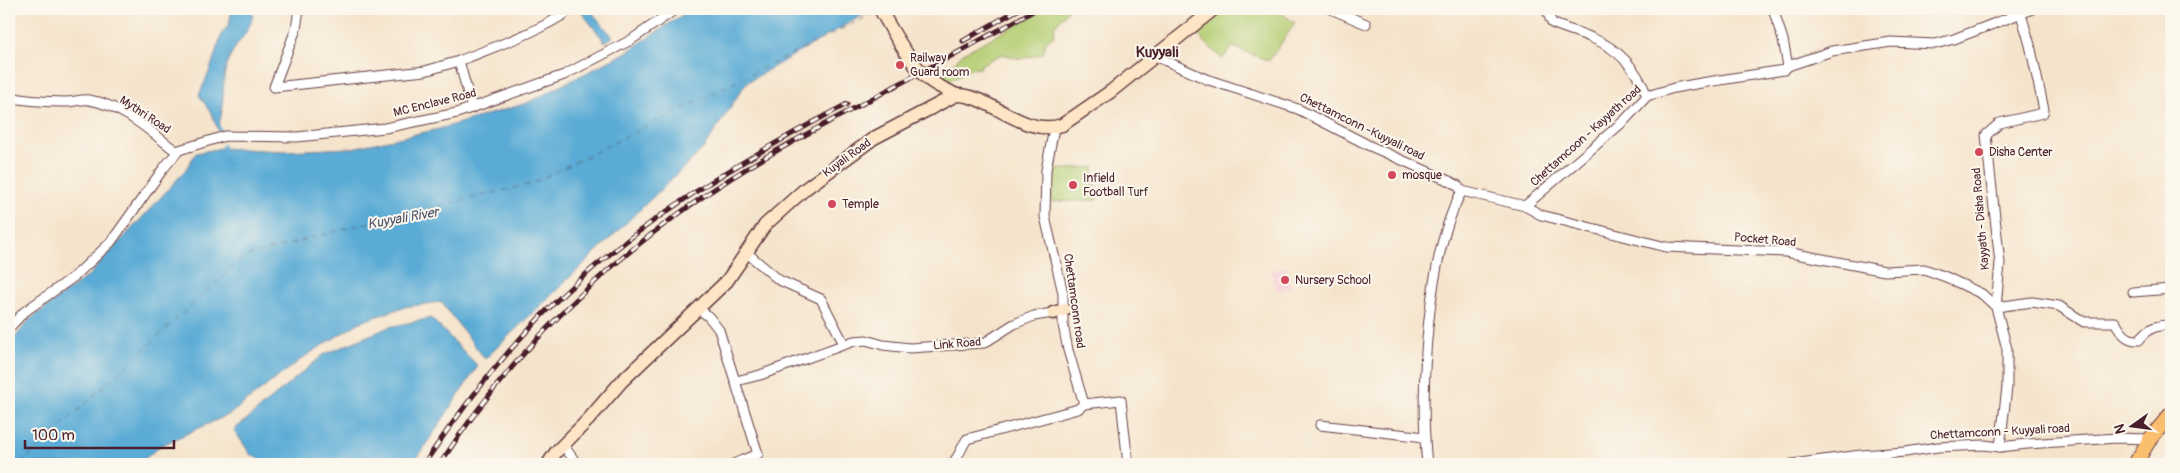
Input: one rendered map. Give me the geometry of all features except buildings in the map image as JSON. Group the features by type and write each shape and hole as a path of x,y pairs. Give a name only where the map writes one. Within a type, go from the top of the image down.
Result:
{"main road":[{"path":"880,10 921,72 931,81 956,95 970,96 1018,120 1041,127 1054,128 1073,120 1214,9"},
{"name":"Kuyali Road","path":"548,464 621,382 727,281 754,238 765,225 835,166 874,138 956,95"},
{"path":"2135,464 2150,439 2171,414"}],"street":[{"path":"299,9 296,28 274,87 425,71 458,61 560,17 572,9"},
{"name":"MC Enclave Road","path":"178,151 225,136 297,137 385,128 472,108 564,75 630,40 676,9"},
{"path":"1331,9 1366,24"},
{"path":"1546,9 1552,23 1593,38 1625,58 1642,83 1647,96"},
{"path":"1773,9 1783,40 1788,66 1832,51 1891,42 1935,44 2032,9"},
{"name":"Kayyath - Disha Road","path":"2000,447 2007,387 2006,349 1996,307 2000,264 1986,135 2000,123 2043,112 2044,110 2021,14"},
{"name":"Chettamconn -Kuyyali road","path":"1155,56 1206,79 1298,109 1370,146 1457,185 1462,191"},
{"path":"458,61 472,108"},
{"name":"Chettamcoon - Kayyath road","path":"1526,206 1625,120 1647,96 1700,83 1784,70 1788,66"},
{"name":"Mythri Road","path":"9,97 32,101 68,102 86,100 97,102 119,110 178,151"},
{"name":"Chettamconn road","path":"1054,128 1046,170 1045,217 1053,246 1059,311 1084,404"},
{"path":"9,328 24,312 75,276 111,242 162,169 178,151"},
{"path":"1427,464 1425,437 1428,341 1433,298 1445,232 1453,207 1462,191 1526,206"},
{"name":"Pocket Road","path":"1526,206 1541,215 1666,247 1786,252 1885,271 1924,269 1946,276 1982,294 1996,307"},
{"path":"746,253 779,280 822,299 844,344"},
{"path":"2133,292 2171,289"},
{"path":"1996,307 2032,302 2060,306 2084,322 2115,322 2127,338 2133,341 2138,340 2146,331 2154,327 2171,325"},
{"path":"699,309 719,330 758,454 733,464"},
{"name":"Link Road","path":"736,381 760,375 844,344 866,340 910,348 984,343 1014,324 1034,316 1059,311"},
{"path":"952,464 958,458 961,447 967,439 1078,409 1084,404 1121,400 1128,464"},
{"path":"1320,426 1425,437"},
{"name":"Chettamconn - Kuyyali road","path":"1792,464 1861,460 1950,446 2000,447 2117,438 2150,439"},
{"path":"563,445 576,464"}],"shaded area":[{"path":"1286,267 1291,287 1276,291 1271,271"}],"green space":[{"path":"1047,9 1069,9 1054,27 1055,34 1046,42 1043,54 1020,59 1002,54 982,64 980,68 970,69 949,81 940,74 940,70 953,64 963,53"},
{"path":"1226,9 1276,9 1295,23 1269,61 1233,47 1222,59 1195,32"},
{"name":"Infield Football Turf","path":"1094,167 1097,200 1052,202 1050,170"}],"water":[{"path":"232,9 253,9 253,16 248,29 231,54 226,67 222,111 218,130 211,113 199,95 210,70 222,33 229,25"},
{"path":"579,9 589,9 613,37 605,42"},
{"name":"Kuyyali River","path":"691,9 873,9 746,83 704,148 485,359 441,302 404,307 360,322 304,357 230,414 160,446 139,464 9,464 9,345 29,320 89,275 184,172 196,153 221,148 284,151 352,148 439,129 527,103 625,53"},
{"path":"431,318 478,366 413,464 270,464 251,455 234,430 323,355 389,327"}],"waterway":[{"path":"218,124 221,134"}],"ferry route":[{"path":"20,464 244,257 351,227 531,184 876,12"}],"railway":[{"path":"963,41 1019,9"},
{"path":"440,464 473,416 509,370 548,327 590,286 634,248 728,180 778,150 1036,9"},
{"path":"424,464 465,406 525,333 610,253 647,225 725,173 847,104"}],"place":[{"name":"Railway Guard room","path":"900,65"},
{"name":"Disha Center","path":"1979,152"},
{"name":"mosque","path":"1392,175"},
{"name":"Infield Football Turf","path":"1073,185"},
{"name":"Temple","path":"832,204"},
{"name":"Nursery School","path":"1285,280"}],"district":[{"name":"Kuyyali","path":"1157,52"}]}
